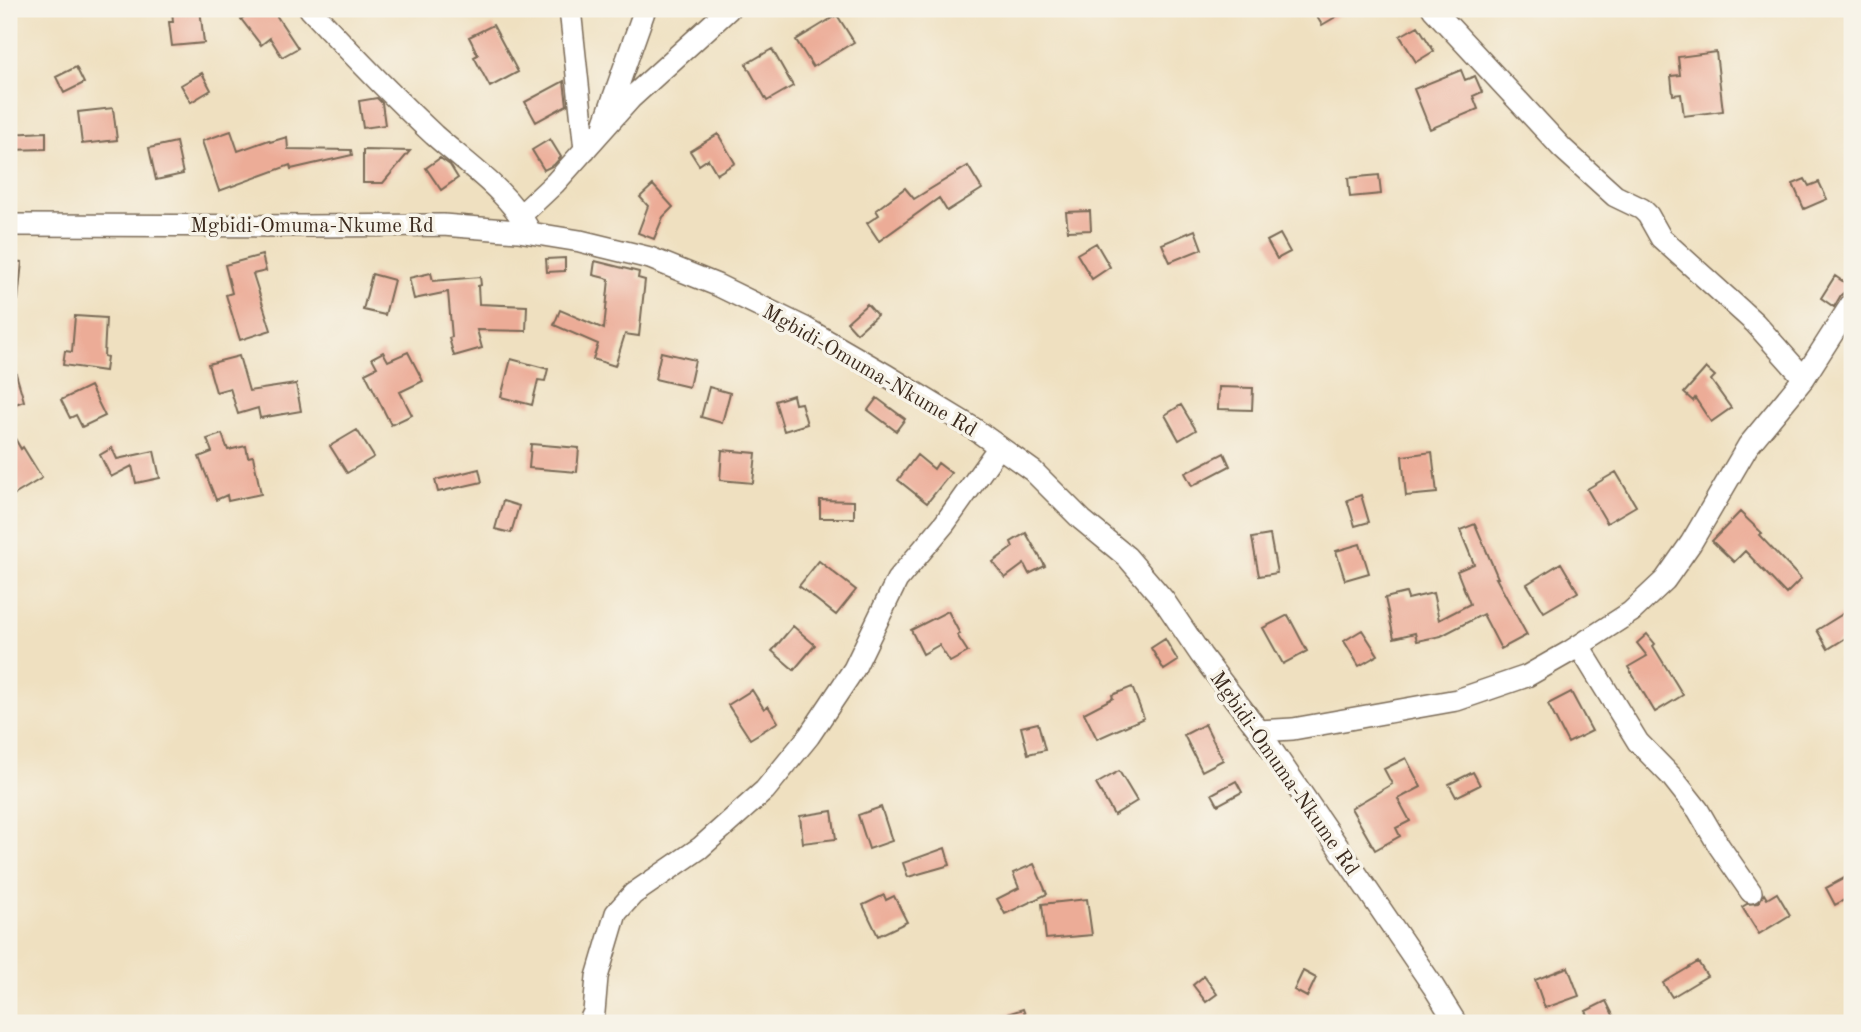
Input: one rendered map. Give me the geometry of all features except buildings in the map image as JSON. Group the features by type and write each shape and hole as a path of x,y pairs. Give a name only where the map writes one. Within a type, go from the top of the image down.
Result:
{"street":[{"path":"310,9 435,135 497,188 526,224 555,183 631,99 729,9"},
{"path":"570,9 584,150"},
{"path":"602,130 645,9"},
{"path":"1433,9 1562,148 1615,197 1642,209 1661,238 1755,323 1804,378"},
{"name":"Mgbidi-Omuma-Nkume Rd","path":"9,225 526,224 580,242 650,258 717,285 804,328 973,428 1033,471 1082,520 1127,556 1163,599 1201,655 1259,731 1456,1023"},
{"path":"1259,731 1293,729 1457,699 1527,676 1632,612 1665,580 1691,543 1748,446 1804,378 1852,303"},
{"path":"589,1023 594,1012 597,977 616,913 633,894 699,848 765,790 809,736 854,669 897,580 945,523 999,447"},
{"path":"1579,646 1638,741 1698,810 1751,892"}]}
